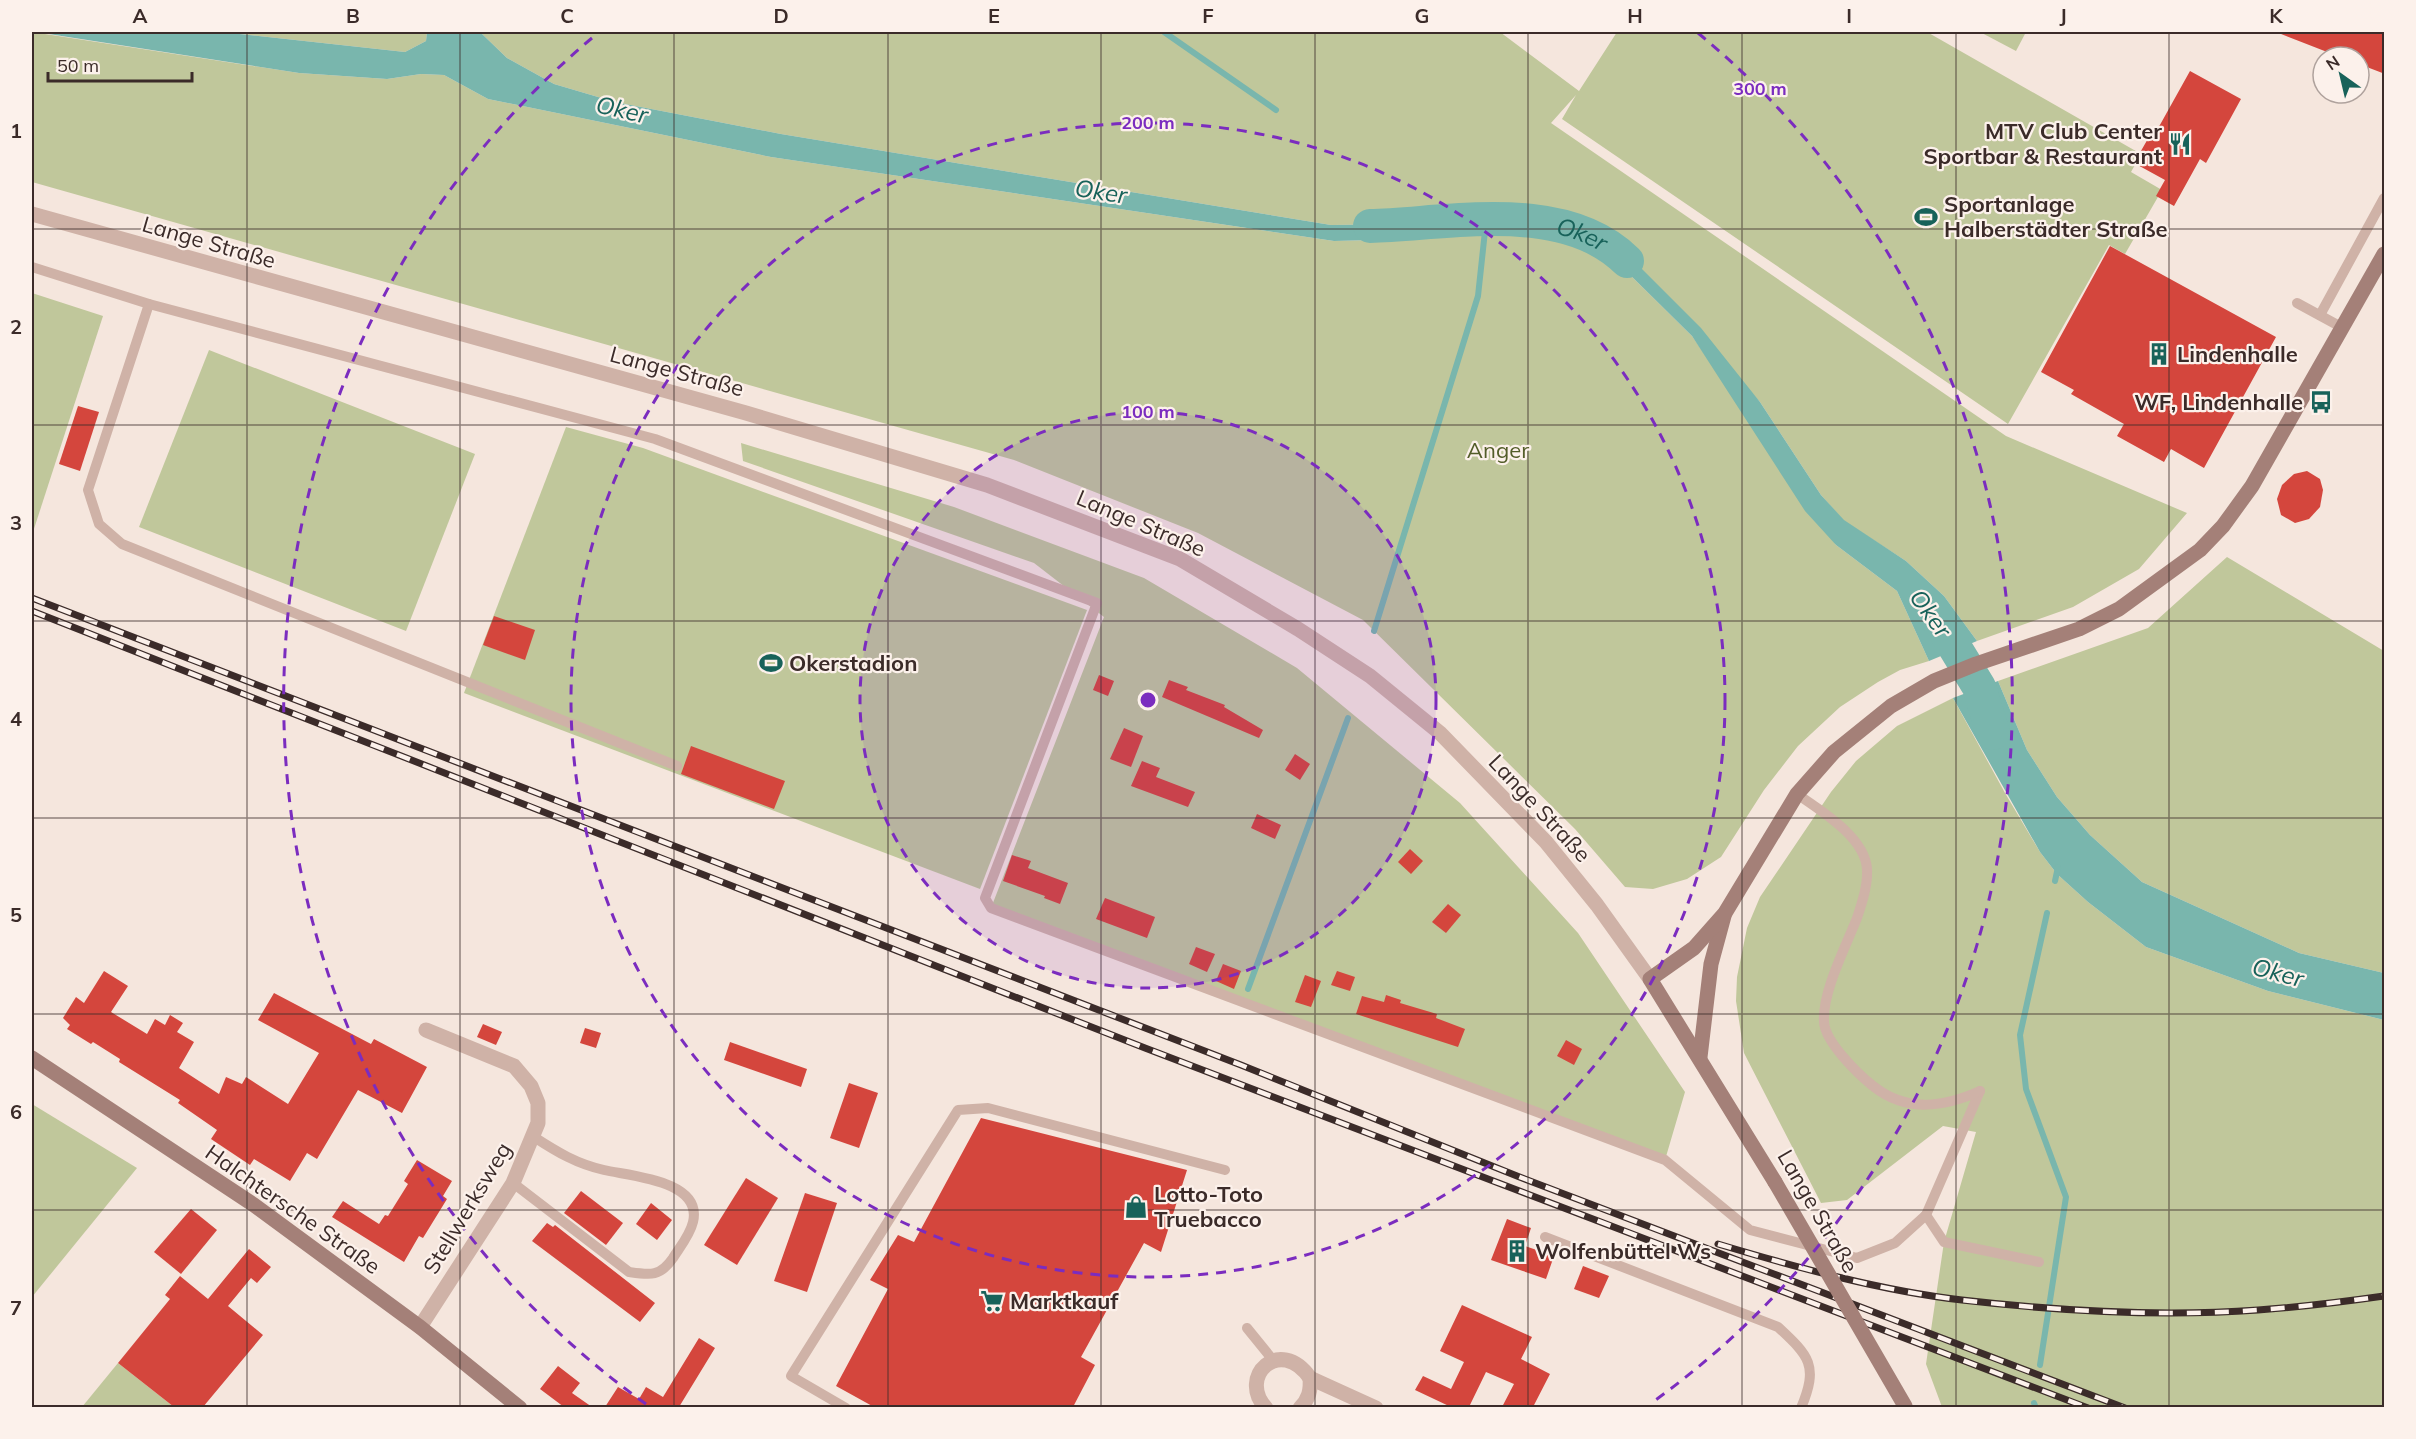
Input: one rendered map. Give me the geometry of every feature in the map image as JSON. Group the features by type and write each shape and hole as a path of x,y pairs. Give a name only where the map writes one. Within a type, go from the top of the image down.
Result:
{"main road":[{"path":"1650,979 1694,948 1725,913 1797,794 1834,752 1891,706 1934,681 2079,629 2119,609 2171,574 2200,550 2223,526 2252,486 2385,254"},
{"path":"1700,1057 1711,964 1725,913"},
{"name":"Lange Straße","path":"1650,979 1775,1182 1905,1406"},
{"name":"Halchtersche Straße","path":"32,1058 254,1205 420,1327 520,1407"}],"street":[{"name":"Lange Straße","path":"32,214 746,413 954,475 987,485 1180,559 1298,629 1370,676 1440,733 1545,842 1597,905 1650,979"},
{"name":"Stellwerksweg","path":"420,1327 513,1183 538,1123 538,1104 531,1086 514,1066 426,1030"},
{"path":"1266,1407 1256,1391 1256,1380 1260,1372 1273,1360 1288,1359 1300,1365 1310,1378 1376,1407"},
{"path":"1300,1407 1307,1401 1311,1388 1310,1378"}],"lane":[{"path":"2320,315 2385,198"},
{"path":"32,267 149,304 655,439 1097,603 985,898 991,908 1665,1160 1750,1230 1857,1258 1895,1243 1926,1215 1980,1091 1952,1104 1916,1105 1885,1096 1859,1075 1831,1041 1823,1024 1826,1000 1864,898 1867,868 1859,848 1837,822 1797,794"},
{"path":"2297,303 2343,328"},
{"path":"149,304 88,490 99,524 122,544 677,766"},
{"path":"846,1407 792,1377 958,1110 988,1108 1225,1170"},
{"path":"513,1183 629,1272 652,1275 668,1266 694,1221 691,1203 676,1188 644,1176 604,1170 567,1159 534,1137"},
{"path":"1926,1215 1944,1242 2039,1262"},
{"path":"1545,1237 1778,1327 1797,1344 1809,1364 1812,1383 1802,1407"},
{"path":"1247,1328 1273,1360"}],"green space":[{"name":"Anger","path":"32,32 299,73 387,79 421,74 444,75 488,99 771,157 1334,241 1416,239 1485,231 1538,234 1585,245 1620,265 1692,336 1836,545 1897,591 1929,661 1900,670 1878,682 1840,707 1798,746 1764,790 1721,857 1687,879 1653,889 1625,887 1575,829 1363,620 1198,533 1014,460 32,182"},
{"path":"221,32 427,32 426,41 405,52"},
{"path":"480,32 1500,32 1579,91 1617,32 1927,32 2141,154 2131,172 2162,190 2125,254 2109,245 2008,424 1562,119 1576,95 1551,123 2006,436 2187,513 2139,569 2073,607 1977,641 1944,596 1906,561 1844,521 1821,495 1760,402 1630,257 1492,218 1420,224 1331,225 781,134 615,102 554,84 507,58"},
{"path":"1980,32 2026,32 2016,51"},
{"path":"32,293 103,316 32,535"},
{"path":"209,350 475,454 406,631 139,527"},
{"name":"Okerstadion","path":"566,427 643,448 1087,610 980,889 464,693"},
{"path":"741,443 954,507 1144,578 1297,668 1460,803 1578,933 1685,1092 1665,1160 991,908 1104,617 1034,563 743,461"},
{"path":"2227,557 2384,651 2384,973 2299,953 2142,882 2090,835 2057,797 2027,750 1998,681 2148,628"},
{"path":"1953,698 2005,793 2040,852 2057,874 2088,902 2146,947 2268,991 2384,1020 2384,1407 1942,1407 1926,1364 1944,1242 1976,1132 1943,1126 1847,1200 1821,1203 1744,1053 1736,1001 1737,977 1747,928 1760,897 1831,792 1856,761 1897,726"},
{"path":"32,1104 137,1168 32,1297"},
{"path":"118,1363 174,1407 82,1407"}],"water":[{"path":"36,32 221,32 405,52 426,41 427,32 480,32 507,58 554,84 615,102 781,134 1331,225 1420,224 1492,218 1595,237 1630,257 1701,328 1760,402 1821,495 1844,520 1906,561 1944,596 1977,641 1929,661 1897,591 1836,545 1805,511 1692,336 1620,265 1585,245 1538,234 1485,231 1416,239 1334,241 771,157 488,99 444,75 421,74 387,79 299,73"},
{"path":"1998,681 2027,750 2057,797 2090,835 2142,882 2299,953 2384,973 2384,1020 2268,991 2146,947 2088,902 2057,874 2040,852 1953,698"}],"building":[{"path":"2276,32 2385,32 2385,74 2371,69 2371,45 2311,46"},
{"name":"MTV Club Center Sportbar & Restaurant","path":"2190,71 2241,99 2206,163 2200,159 2174,206 2156,196 2165,180 2134,163 2153,130 2156,132"},
{"name":"Lindenhalle","path":"2110,246 2276,337 2204,468 2171,449 2164,462 2117,436 2124,424 2071,394 2074,390 2041,372"},
{"path":"78,406 99,412 80,471 59,464"},
{"path":"2307,471 2320,479 2323,490 2320,507 2309,519 2295,523 2281,515 2277,499 2282,485 2294,474"},
{"path":"494,616 535,630 525,660 483,645"},
{"path":"1099,675 1114,681 1108,696 1093,690"},
{"path":"1169,680 1188,687 1186,690 1225,705 1224,707 1263,730 1259,738 1162,697"},
{"path":"1124,728 1143,736 1131,767 1110,759"},
{"path":"691,746 785,781 774,809 681,774"},
{"path":"1295,754 1310,764 1300,780 1285,770"},
{"path":"1142,761 1160,768 1156,777 1195,792 1188,807 1131,786"},
{"path":"1257,814 1281,825 1275,839 1251,828"},
{"path":"1410,849 1423,861 1411,874 1398,862"},
{"path":"1012,855 1031,861 1028,868 1068,883 1060,904 1044,898 1045,896 1003,881"},
{"path":"1105,898 1155,917 1147,938 1096,919"},
{"path":"1448,904 1461,915 1446,933 1432,922"},
{"path":"1196,947 1215,954 1207,972 1189,964"},
{"path":"1223,964 1241,971 1234,989 1216,981"},
{"path":"104,971 128,986 111,1012 147,1034 155,1019 165,1025 170,1015 183,1023 177,1032 194,1042 179,1068 219,1094 226,1077 242,1084 246,1077 288,1104 319,1053 258,1020 274,993 371,1044 374,1039 427,1067 402,1113 358,1090 317,1159 307,1153 290,1181 254,1159 250,1165 211,1139 217,1130 178,1103 180,1100 119,1062 120,1059 93,1042 91,1044 67,1029 70,1025 63,1018 76,997 84,1003"},
{"path":"1337,971 1355,977 1350,991 1331,985"},
{"path":"1305,975 1321,981 1311,1007 1295,1002"},
{"path":"1386,995 1401,1000 1400,1003 1437,1014 1436,1018 1465,1029 1458,1047 1356,1014 1362,996 1384,1002"},
{"path":"483,1024 502,1032 496,1045 477,1037"},
{"path":"585,1028 601,1033 596,1048 580,1043"},
{"path":"1566,1040 1582,1049 1574,1065 1557,1056"},
{"path":"730,1042 807,1069 801,1087 724,1060"},
{"path":"849,1083 878,1093 859,1148 830,1138"},
{"path":"981,1118 1187,1170 1161,1252 1144,1243 1081,1357 1095,1365 1073,1407 874,1407 836,1386 888,1289 870,1280 898,1235 914,1242"},
{"path":"417,1160 452,1181 443,1196 447,1199 423,1238 419,1236 404,1262 332,1217 343,1201 379,1224 385,1215 388,1216 408,1184 404,1181"},
{"path":"746,1178 778,1198 737,1265 704,1245"},
{"path":"581,1191 623,1223 606,1245 564,1213"},
{"path":"805,1193 837,1203 807,1292 774,1281"},
{"path":"651,1203 672,1220 657,1240 636,1224"},
{"path":"191,1209 217,1230 181,1274 154,1252"},
{"name":"Wolfenbüttel Ws","path":"1507,1219 1531,1228 1525,1246 1554,1256 1546,1279 1491,1260"},
{"path":"547,1223 553,1227 555,1225 655,1303 640,1322 532,1241"},
{"path":"249,1249 271,1267 257,1283 251,1278 228,1306 263,1335 203,1407 174,1407 118,1363 170,1299 165,1295 180,1276 208,1299"},
{"path":"1583,1266 1609,1276 1599,1298 1574,1289"},
{"path":"1462,1305 1532,1337 1521,1359 1550,1374 1533,1407 1502,1407 1514,1384 1486,1372 1469,1407 1451,1407 1415,1390 1423,1376 1451,1389 1464,1362 1440,1351"},
{"path":"699,1338 715,1348 679,1407 605,1407 618,1387 639,1399 646,1387 663,1397"},
{"path":"558,1366 580,1383 572,1393 592,1407 564,1407 540,1389"}],"waterway":[{"path":"1164,32 1276,110"},
{"path":"1374,631 1478,296 1485,231 1482,217"},
{"name":"Oker","path":"1370,226 1504,219 1538,222 1571,229 1601,241 1627,261"},
{"name":"Oker","path":"1932,610 1979,687 1993,733"},
{"path":"1248,989 1348,718"},
{"path":"2055,881 2058,867"},
{"path":"2040,1365 2066,1197 2026,1089 2020,1035 2047,913"},
{"path":"2034,1403 2036,1408"}],"railway":[{"path":"32,598 1241,1065 1517,1176 2125,1408"},
{"path":"32,611 1145,1048 2088,1408"},
{"path":"1718,1244 1808,1269 1901,1291 2035,1307 2147,1313 2221,1312 2384,1296"}],"place":[{"name":"MTV Club Center Sportbar & Restaurant","path":"2180,144"},
{"name":"Sportanlage Halberstädter Straße","path":"1926,217"},
{"name":"Lindenhalle","path":"2159,354"},
{"name":"WF, Lindenhalle","path":"2321,402"},
{"name":"Okerstadion","path":"771,663"},
{"name":"Lotto-Toto Truebacco","path":"1136,1207"},
{"name":"Wolfenbüttel Ws","path":"1517,1251"},
{"name":"Marktkauf","path":"992,1301"}]}
